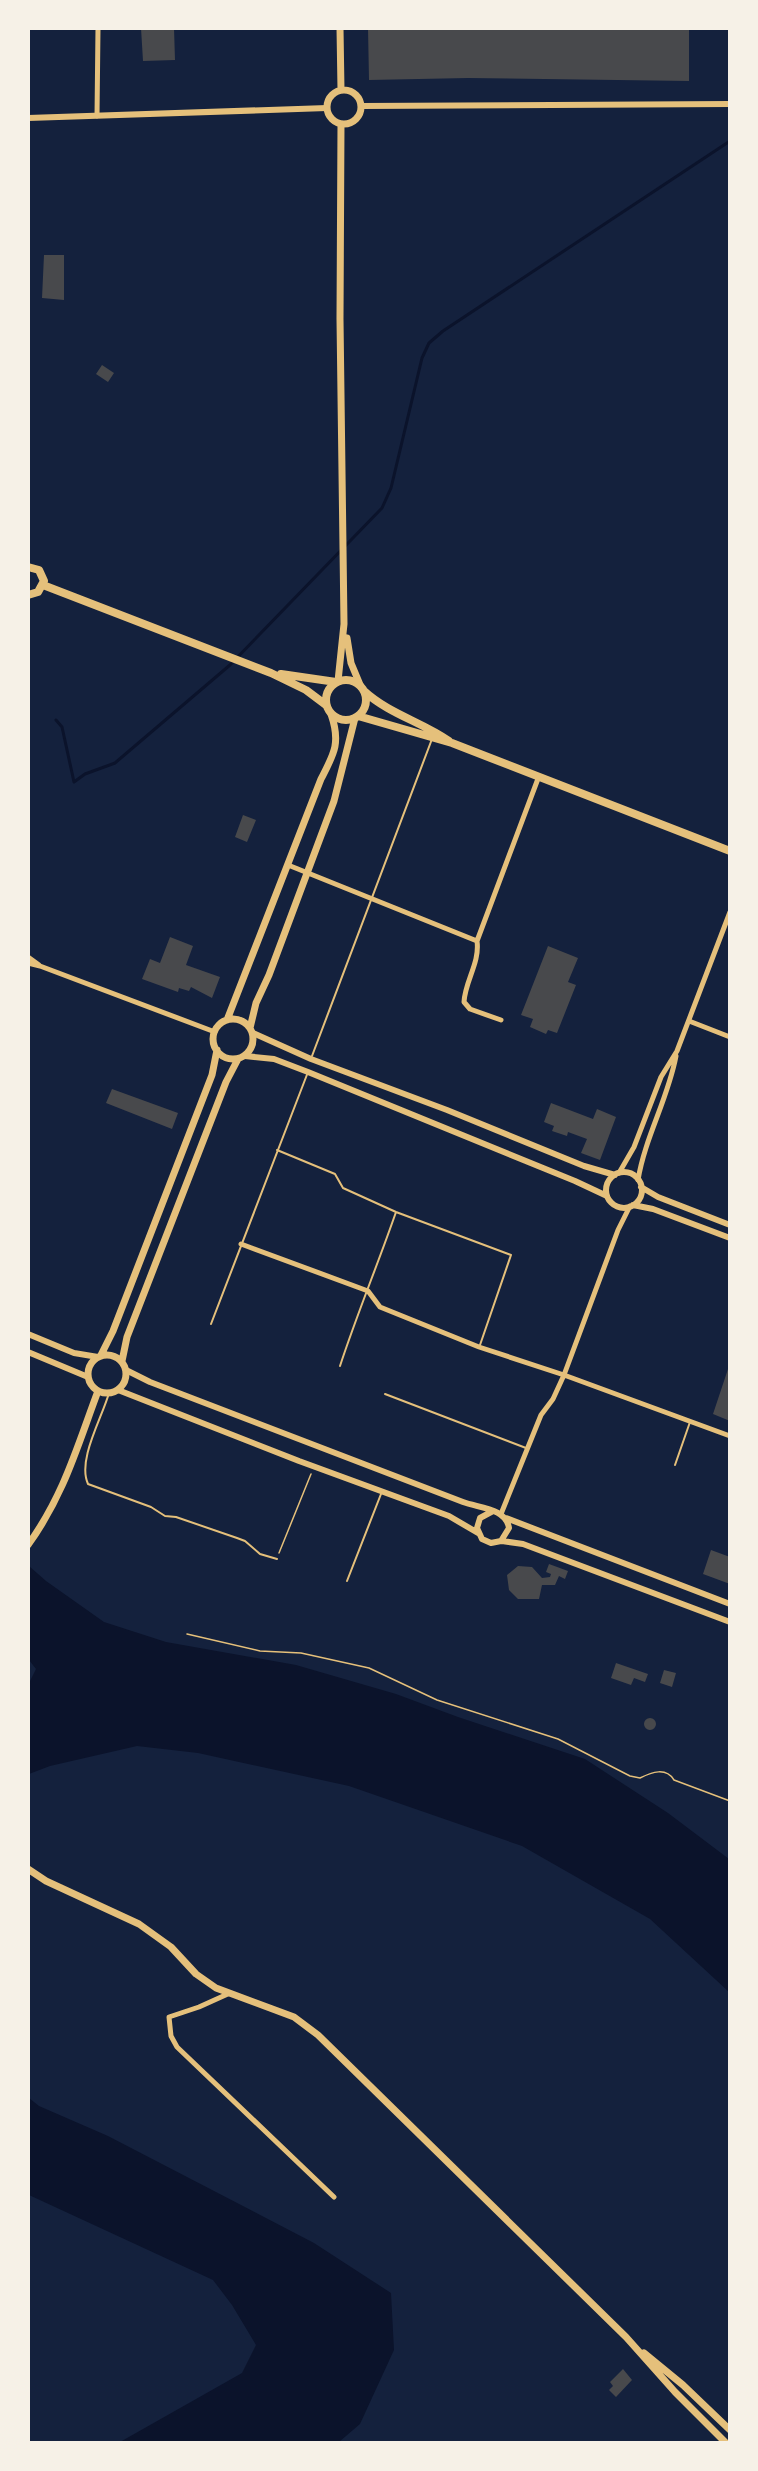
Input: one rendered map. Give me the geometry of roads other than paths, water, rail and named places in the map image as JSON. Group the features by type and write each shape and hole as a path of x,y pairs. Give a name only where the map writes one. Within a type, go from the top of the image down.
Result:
{"main road":[{"path":"340,28 341,90"},
{"path":"341,90 347,90 357,96 361,106 355,120 341,124 331,118 327,108 332,94 341,90"},
{"path":"326,705 326,694 337,682 344,624 340,327 341,124"},
{"path":"28,567 35,568 41,573 43,585 38,592 28,595"},
{"path":"43,585 271,673 306,690 326,705 331,714 337,736 334,755 321,779 227,1020 215,1032 214,1044 217,1050 226,1058 241,1057"},
{"path":"331,714 345,720 356,717 362,712 366,701 351,663 344,624"},
{"path":"271,673 337,682 348,680 387,708 435,731 452,744"},
{"path":"356,717 378,721 432,740 452,744 729,851"},
{"path":"122,1361 127,1337 226,1082 241,1057 252,1046 251,1031 256,1003 269,975 334,801 356,717"},
{"path":"227,1020 240,1020 251,1031"},
{"path":"99,1356 111,1354 122,1361 126,1370 125,1381 118,1390 109,1393 98,1391 91,1385 88,1377 89,1365 99,1356 113,1331 212,1075 217,1050"},
{"path":"28,1545 54,1507 98,1391"},
{"path":"28,1869 46,1881 139,1924 171,1947 205,1981 294,2018 318,2035 626,2337 675,2392 725,2442"},
{"path":"626,2337 683,2385 729,2430"}],"street":[{"path":"97,116 98,28"},
{"path":"361,106 729,104"},
{"path":"28,118 327,108"},
{"path":"501,1020 470,1009 464,1002 464,992 478,952 477,941 539,776"},
{"path":"288,865 477,941"},
{"path":"607,1196 606,1186 617,1174 634,1147 661,1077 677,1051 729,912"},
{"path":"28,957 40,966"},
{"path":"28,963 215,1032"},
{"path":"689,1021 729,1037"},
{"path":"251,1031 266,1041 447,1110 584,1166 617,1174 628,1173 638,1180 641,1187 640,1196 618,1230 564,1375 553,1399 541,1415 526,1448 503,1515 508,1528 501,1541"},
{"path":"638,1180 641,1164 671,1081 677,1051"},
{"path":"241,1057 274,1059 575,1181 607,1196 614,1205 619,1207 653,1209 729,1238"},
{"path":"641,1187 658,1197 729,1225"},
{"path":"241,1244 368,1291 380,1306 479,1347 564,1375 729,1436"},
{"path":"28,1334 74,1353 99,1356"},
{"path":"28,1352 88,1377"},
{"path":"126,1370 150,1382 463,1502 493,1511 729,1604"},
{"path":"118,1390 457,1519 478,1533 486,1542 501,1541 523,1544 729,1623"},
{"path":"478,1533 480,1518 493,1511"},
{"path":"230,1993 199,2007 168,2017 171,2036 177,2046 334,2197"}],"lane":[{"path":"311,1059 432,740"},
{"path":"211,1324 308,1072"},
{"path":"277,1150 335,1174 343,1188 396,1212 511,1255 479,1347"},
{"path":"340,1366 358,1310 368,1291 396,1212"},
{"path":"109,1393 85,1461 84,1474 88,1484 151,1507 165,1516 176,1517 245,1541 260,1554 277,1559"},
{"path":"385,1394 526,1448"},
{"path":"675,1465 690,1422"},
{"path":"347,1581 382,1492"}],"water":[{"path":"29,1566 46,1581 104,1622 166,1642 296,1665 396,1694 585,1759 668,1813 729,1859 729,1992 650,1919 522,1846 349,1786 198,1753 137,1746 50,1766 29,1774 29,1683 36,1669 29,1660"},
{"path":"29,2098 39,2106 108,2136 314,2243 391,2293 394,2350 360,2424 339,2442 120,2442 242,2373 256,2345 232,2305 213,2280 29,2195"}],"waterway":[{"path":"56,720 62,727 74,782 85,774 115,763 230,665 382,508 391,488 422,358 429,343 443,331 730,141"}]}
